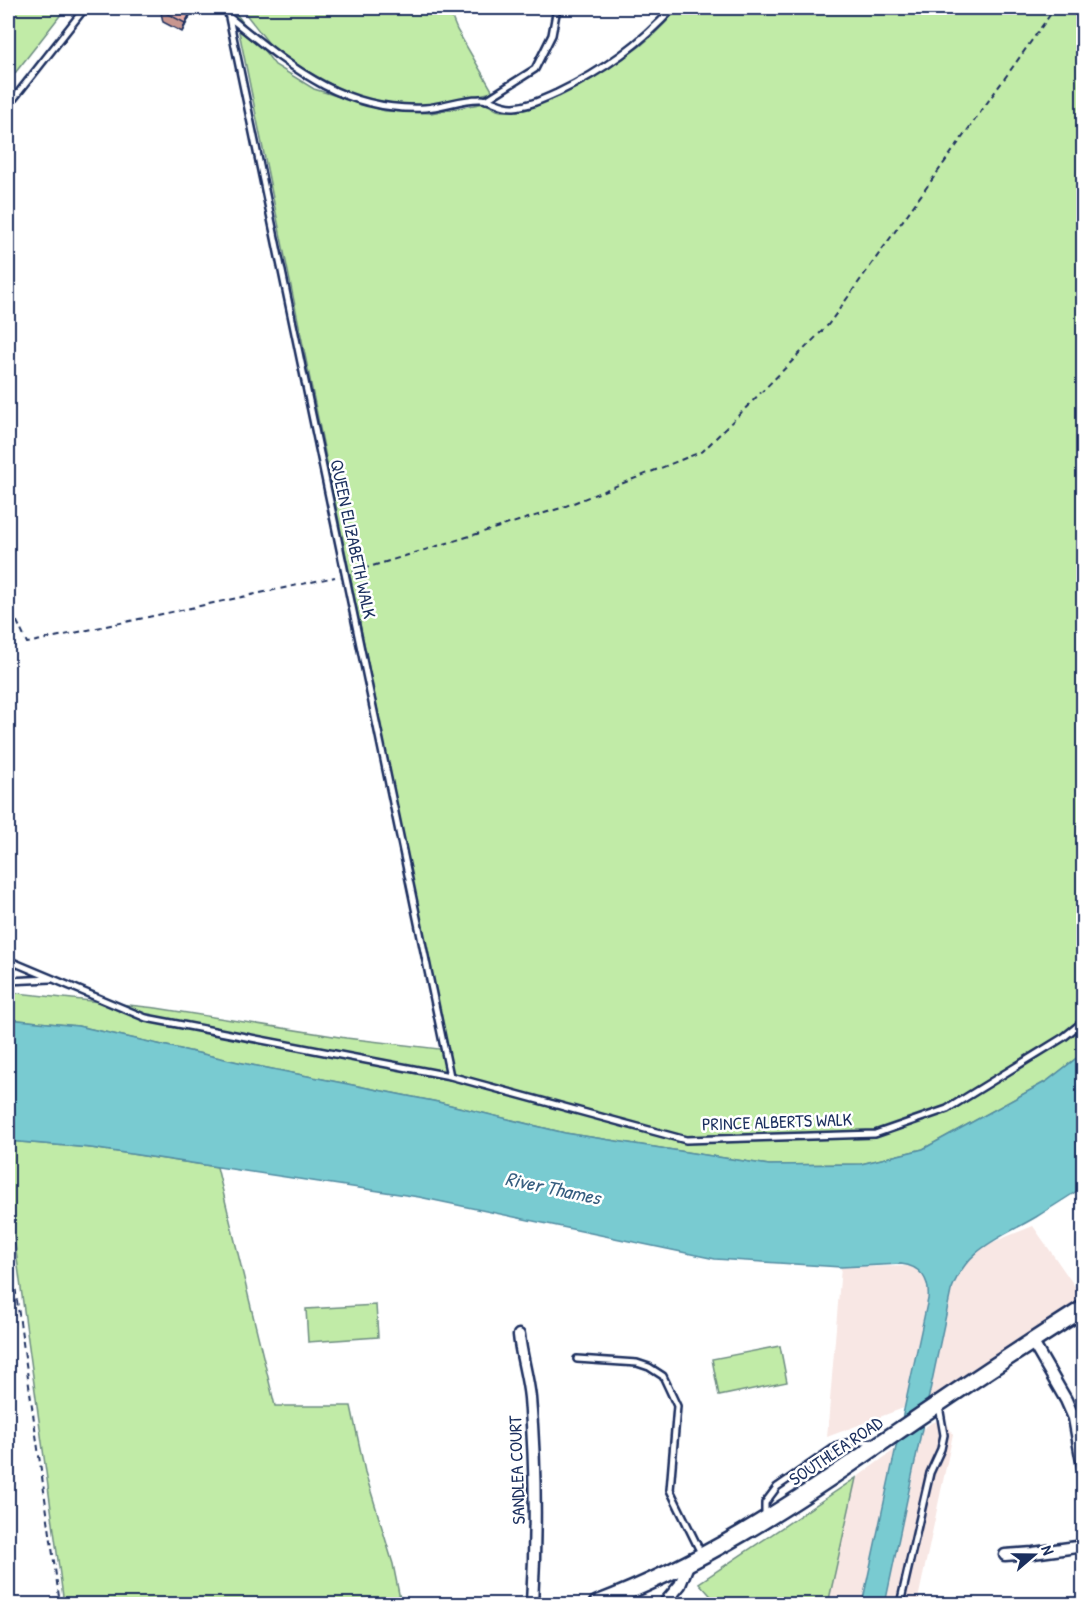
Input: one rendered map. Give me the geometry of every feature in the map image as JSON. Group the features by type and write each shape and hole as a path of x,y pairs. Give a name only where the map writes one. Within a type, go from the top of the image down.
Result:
{"main road":[{"name":"SOUTHLEA ROAD","path":"597,1605 688,1565 766,1520 1083,1308"}],"street":[{"name":"SANDLEA COURT","path":"519,1335 530,1396 535,1484 536,1547 532,1605"},
{"path":"1032,1341 1074,1418 1083,1473"},
{"path":"1005,1555 1083,1546"},
{"path":"663,1605 680,1584 688,1565"}],"lane":[{"path":"8,106 85,8"},
{"name":"QUEEN ELIZABETH WALK","path":"227,8 450,1076"},
{"path":"486,100 535,69 552,35 557,8"},
{"path":"229,17 311,80 357,100 399,108 414,108 477,99 512,107 536,101 602,69 647,35 673,8"},
{"name":"PRINCE ALBERTS WALK","path":"8,960 146,1018 450,1076 686,1140 875,1134 947,1109 1064,1037 1083,1021"},
{"path":"8,981 53,979"},
{"path":"577,1359 637,1363 663,1376 677,1406 670,1490 703,1556"},
{"path":"900,1605 930,1473 943,1442 944,1435 936,1407"},
{"path":"766,1520 765,1503 777,1486 838,1445 854,1441 880,1444"}],"path":[{"path":"8,602 27,643 346,575 561,508 703,451 828,325 1055,8"},
{"path":"8,1237 60,1605"}],"shaded area":[{"path":"1033,1226 1083,1298 1083,1308 972,1382 827,1437 841,1267 918,1266 971,1251"},
{"path":"944,1419 953,1434 917,1604 828,1604 856,1478 931,1423"}],"green space":[{"path":"8,8 66,8 8,82"},
{"path":"241,8 448,8 457,30 493,92 431,105 390,104 351,95 274,50"},
{"path":"678,8 1083,8 1083,1053 1047,1081 923,1149 861,1164 769,1165 565,1133 438,1102 247,1064 78,1026 8,1019 8,992 156,1008 346,1038 447,1050 235,12 275,65 314,89 385,111 431,113 485,103 497,110 509,111 524,108 561,93 624,58 653,35"},
{"path":"8,1141 91,1148 217,1167 275,1406 351,1406 365,1472 393,1564 401,1604 64,1604 8,1200"},
{"path":"376,1305 378,1337 308,1342 306,1309"},
{"path":"780,1346 787,1382 719,1396 712,1359"},
{"path":"856,1478 828,1604 718,1604 699,1583"}],"water":[{"name":"River Thames","path":"8,1019 78,1026 247,1064 438,1102 565,1133 769,1165 861,1164 923,1149 1047,1081 1083,1053 1083,1187 1036,1217 997,1238 975,1254 958,1276 951,1291 885,1604 862,1604 928,1299 926,1280 919,1271 901,1264 841,1267 715,1259 419,1197 91,1148 8,1141"}],"building":[{"path":"165,8 192,9 185,23 166,13"}]}
